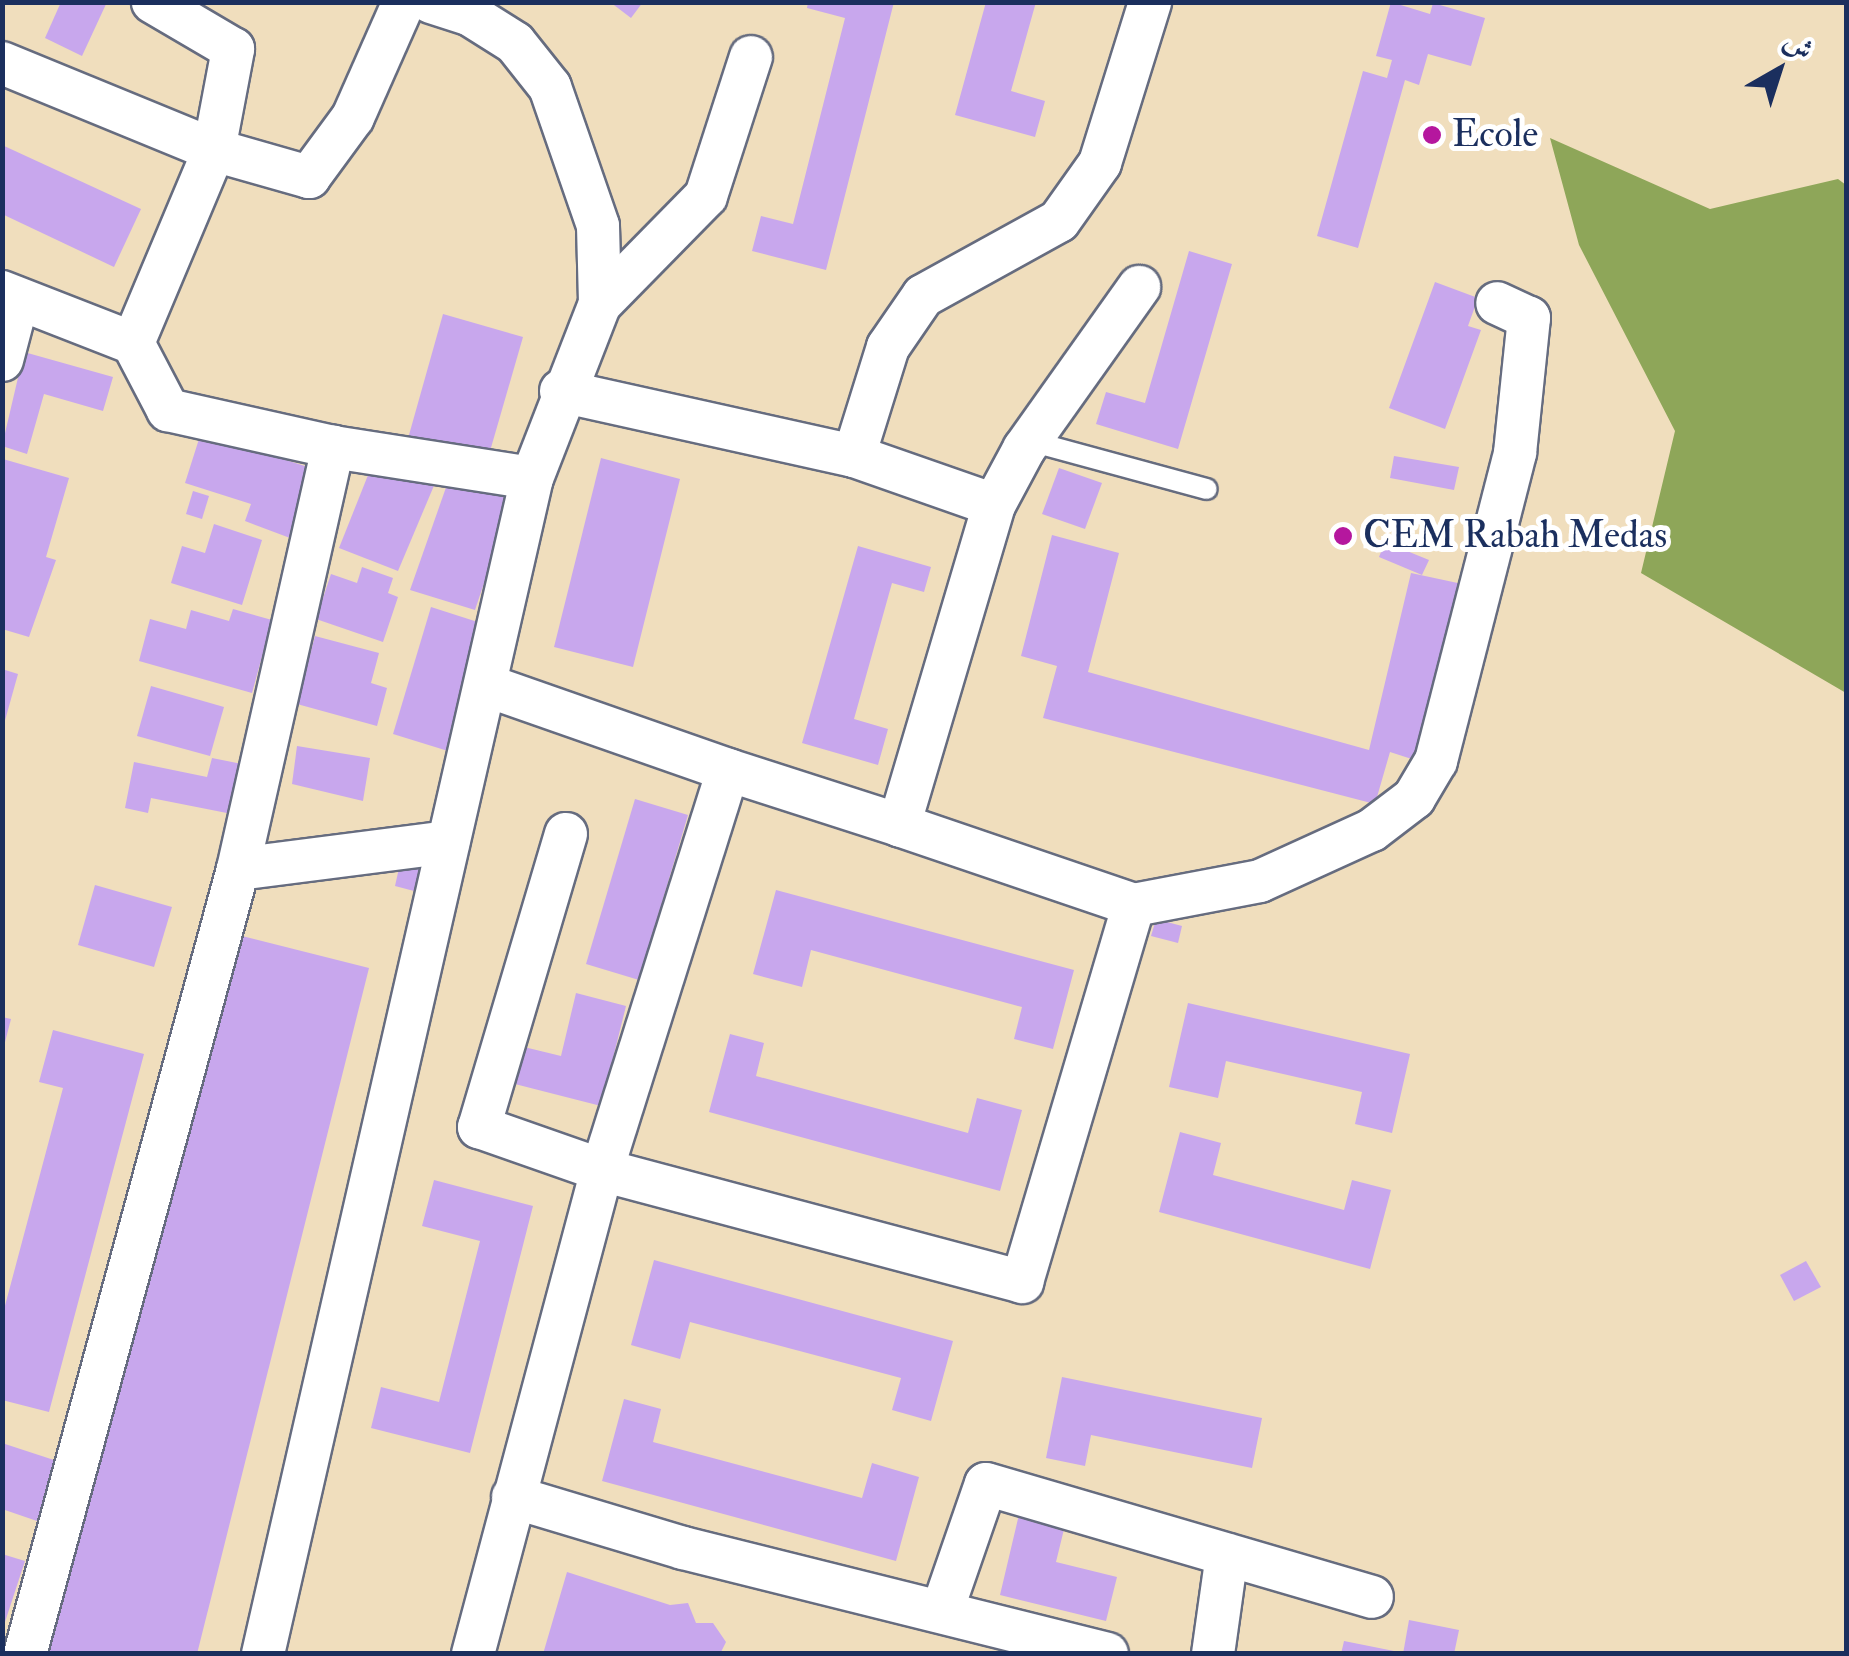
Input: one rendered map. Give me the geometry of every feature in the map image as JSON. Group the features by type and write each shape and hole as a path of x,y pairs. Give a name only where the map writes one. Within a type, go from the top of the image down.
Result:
{"street":[{"path":"133,343 214,150 233,49 153,2"},
{"path":"2,63 214,150 309,177 353,116 404,2"},
{"path":"432,2 468,14 515,43 550,88 598,226 600,304"},
{"path":"854,456 888,346 923,296 1059,220 1100,162 1150,2"},
{"path":"264,1654 448,842 488,686 532,478 561,391 600,304 706,196 751,57"},
{"path":"899,824 994,505 1030,441 1139,287"},
{"path":"2,360 10,296 133,343 168,410 333,447 532,478"},
{"path":"488,686 1134,905 1260,881 1372,830 1414,798 1436,761 1515,453 1529,318 1497,303"},
{"path":"561,391 854,456 994,505"},
{"path":"25,1654 238,869 333,447"},
{"path":"473,1654 602,1170 728,770"},
{"path":"566,834 479,1127 602,1170 1022,1282 1134,905"},
{"path":"238,869 448,842"},
{"path":"943,1608 986,1484 1372,1597"},
{"path":"514,1497 683,1548 943,1608 1107,1654"},
{"path":"1213,1654 1227,1555"}],"lane":[{"path":"1030,441 1207,489"}],"green space":[{"path":"1550,138 1710,209 1838,179 1846,185 1846,693 1641,573 1675,431 1579,245"}],"building":[{"path":"61,2 107,2 82,56 45,38"},
{"path":"610,2 643,2 631,18"},
{"path":"808,2 894,2 826,270 752,251 761,216 793,224 845,18 807,8"},
{"path":"986,2 1036,2 1011,91 1045,101 1035,137 955,115"},
{"path":"1391,2 1430,14 1433,3 1485,18 1471,66 1428,54 1419,85 1405,80 1358,248 1317,236 1363,71 1387,78 1392,60 1376,56"},
{"path":"2,145 141,209 114,267 2,214"},
{"path":"1189,251 1232,264 1178,449 1096,424 1106,392 1145,403"},
{"path":"1435,282 1478,298 1468,326 1481,330 1445,429 1389,408"},
{"path":"443,314 523,337 486,465 407,442"},
{"path":"24,352 113,377 103,411 44,394 27,454 2,446"},
{"path":"206,417 258,451 311,468 290,538 245,521 251,504 185,483"},
{"path":"380,445 441,469 398,571 339,548"},
{"path":"1394,456 1459,467 1454,490 1390,478"},
{"path":"601,458 680,479 633,667 554,647"},
{"path":"3,459 69,478 46,557 56,560 29,637 2,629"},
{"path":"456,459 519,479 475,610 410,590"},
{"path":"1059,468 1102,483 1085,529 1042,514"},
{"path":"193,491 209,496 202,519 186,514"},
{"path":"214,524 262,540 242,605 171,583 182,546 205,553"},
{"path":"1052,535 1119,553 1088,672 1369,750 1411,573 1467,585 1421,762 1390,752 1375,804 1043,718 1057,666 1021,656"},
{"path":"1385,542 1429,560 1422,575 1379,557"},
{"path":"858,546 931,567 924,592 892,583 854,719 888,729 878,765 802,743"},
{"path":"362,567 393,578 388,593 398,597 383,642 316,619 331,574 357,583"},
{"path":"431,607 487,625 448,751 393,734"},
{"path":"233,609 272,620 252,693 139,661 150,619 186,629 191,610 229,621"},
{"path":"315,636 379,653 371,683 387,688 377,726 297,704"},
{"path":"2,669 18,674 4,724 2,723"},
{"path":"151,686 224,707 210,756 137,736"},
{"path":"297,746 370,758 363,801 292,784"},
{"path":"212,758 247,765 237,815 151,798 148,813 125,808 134,762 207,777"},
{"path":"635,799 688,815 639,980 586,964"},
{"path":"403,850 423,855 414,891 395,886"},
{"path":"95,885 172,907 154,967 78,945"},
{"path":"776,890 1074,970 1053,1049 1014,1039 1022,1007 811,950 802,987 753,974"},
{"path":"1156,919 1182,926 1178,943 1151,936"},
{"path":"226,932 369,968 197,1654 44,1654"},
{"path":"576,993 626,1006 601,1106 511,1083 520,1046 561,1056"},
{"path":"1188,1003 1410,1054 1392,1133 1355,1124 1362,1092 1226,1061 1218,1098 1169,1087"},
{"path":"2,1017 11,1019 4,1046 2,1046"},
{"path":"53,1030 144,1054 49,1412 2,1400 2,1317 63,1088 39,1082"},
{"path":"730,1034 764,1043 756,1076 968,1133 977,1098 1022,1110 1000,1191 709,1112"},
{"path":"1180,1132 1221,1143 1213,1175 1344,1210 1352,1180 1391,1190 1370,1269 1159,1212"},
{"path":"434,1180 533,1206 470,1453 371,1428 381,1387 439,1402 480,1241 422,1226"},
{"path":"654,1260 953,1341 931,1421 892,1410 901,1378 690,1322 680,1359 631,1345"},
{"path":"1806,1261 1821,1287 1794,1301 1780,1275"},
{"path":"1062,1377 1262,1418 1252,1468 1091,1435 1085,1466 1046,1458"},
{"path":"624,1399 661,1409 653,1442 862,1498 872,1463 919,1477 896,1561 602,1481"},
{"path":"2,1443 57,1461 37,1521 2,1509"},
{"path":"1021,1506 1067,1517 1056,1562 1117,1577 1106,1621 1000,1595"},
{"path":"2,1554 25,1561 3,1628 2,1628"},
{"path":"567,1572 670,1605 688,1603 696,1623 713,1623 726,1642 720,1654 543,1654"},
{"path":"1409,1620 1459,1630 1454,1654 1403,1654"},
{"path":"1344,1641 1399,1652 1399,1654 1341,1654"}],"place":[{"name":"Ecole","path":"1432,135"},
{"name":"CEM Rabah Medas","path":"1343,536"}]}
